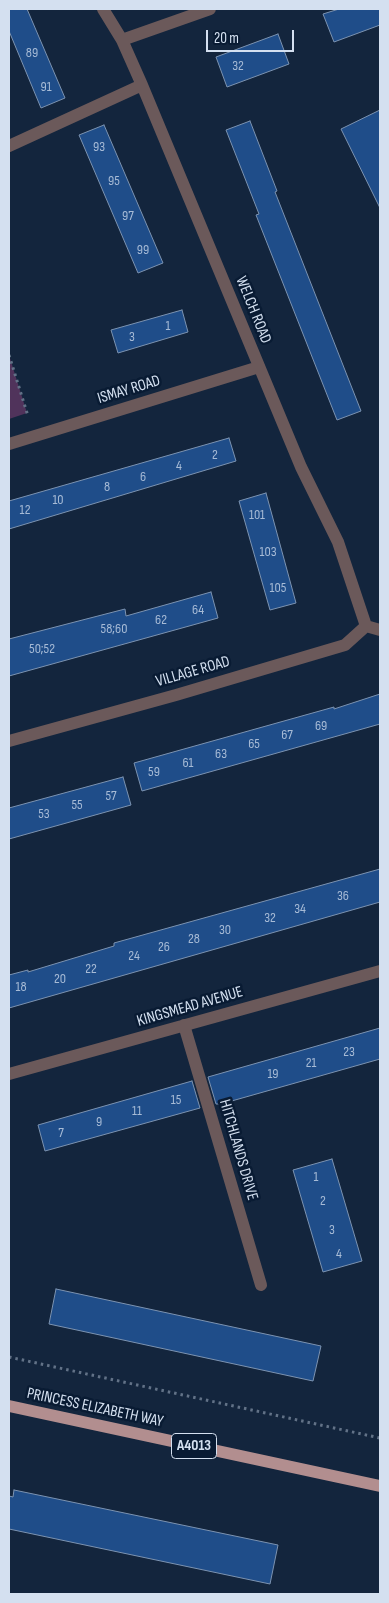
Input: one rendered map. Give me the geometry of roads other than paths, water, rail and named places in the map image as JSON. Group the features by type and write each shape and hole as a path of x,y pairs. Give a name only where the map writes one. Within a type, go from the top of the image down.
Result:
{"main road":[{"name":"PRINCESS ELIZABETH WAY","path":"9,1406 380,1486"}],"street":[{"name":"WELCH ROAD","path":"103,9 122,40 142,85 301,467 338,542 366,626"},
{"path":"122,40 210,9"},
{"path":"9,146 142,85"},
{"name":"ISMAY ROAD","path":"9,444 259,367"},
{"path":"366,626 380,630"},
{"name":"VILLAGE ROAD","path":"9,741 176,695 345,645 366,626"},
{"name":"KINGSMEAD AVENUE","path":"9,1074 380,970"},
{"name":"HITCHLANDS DRIVE","path":"184,1025 261,1285"}]}
